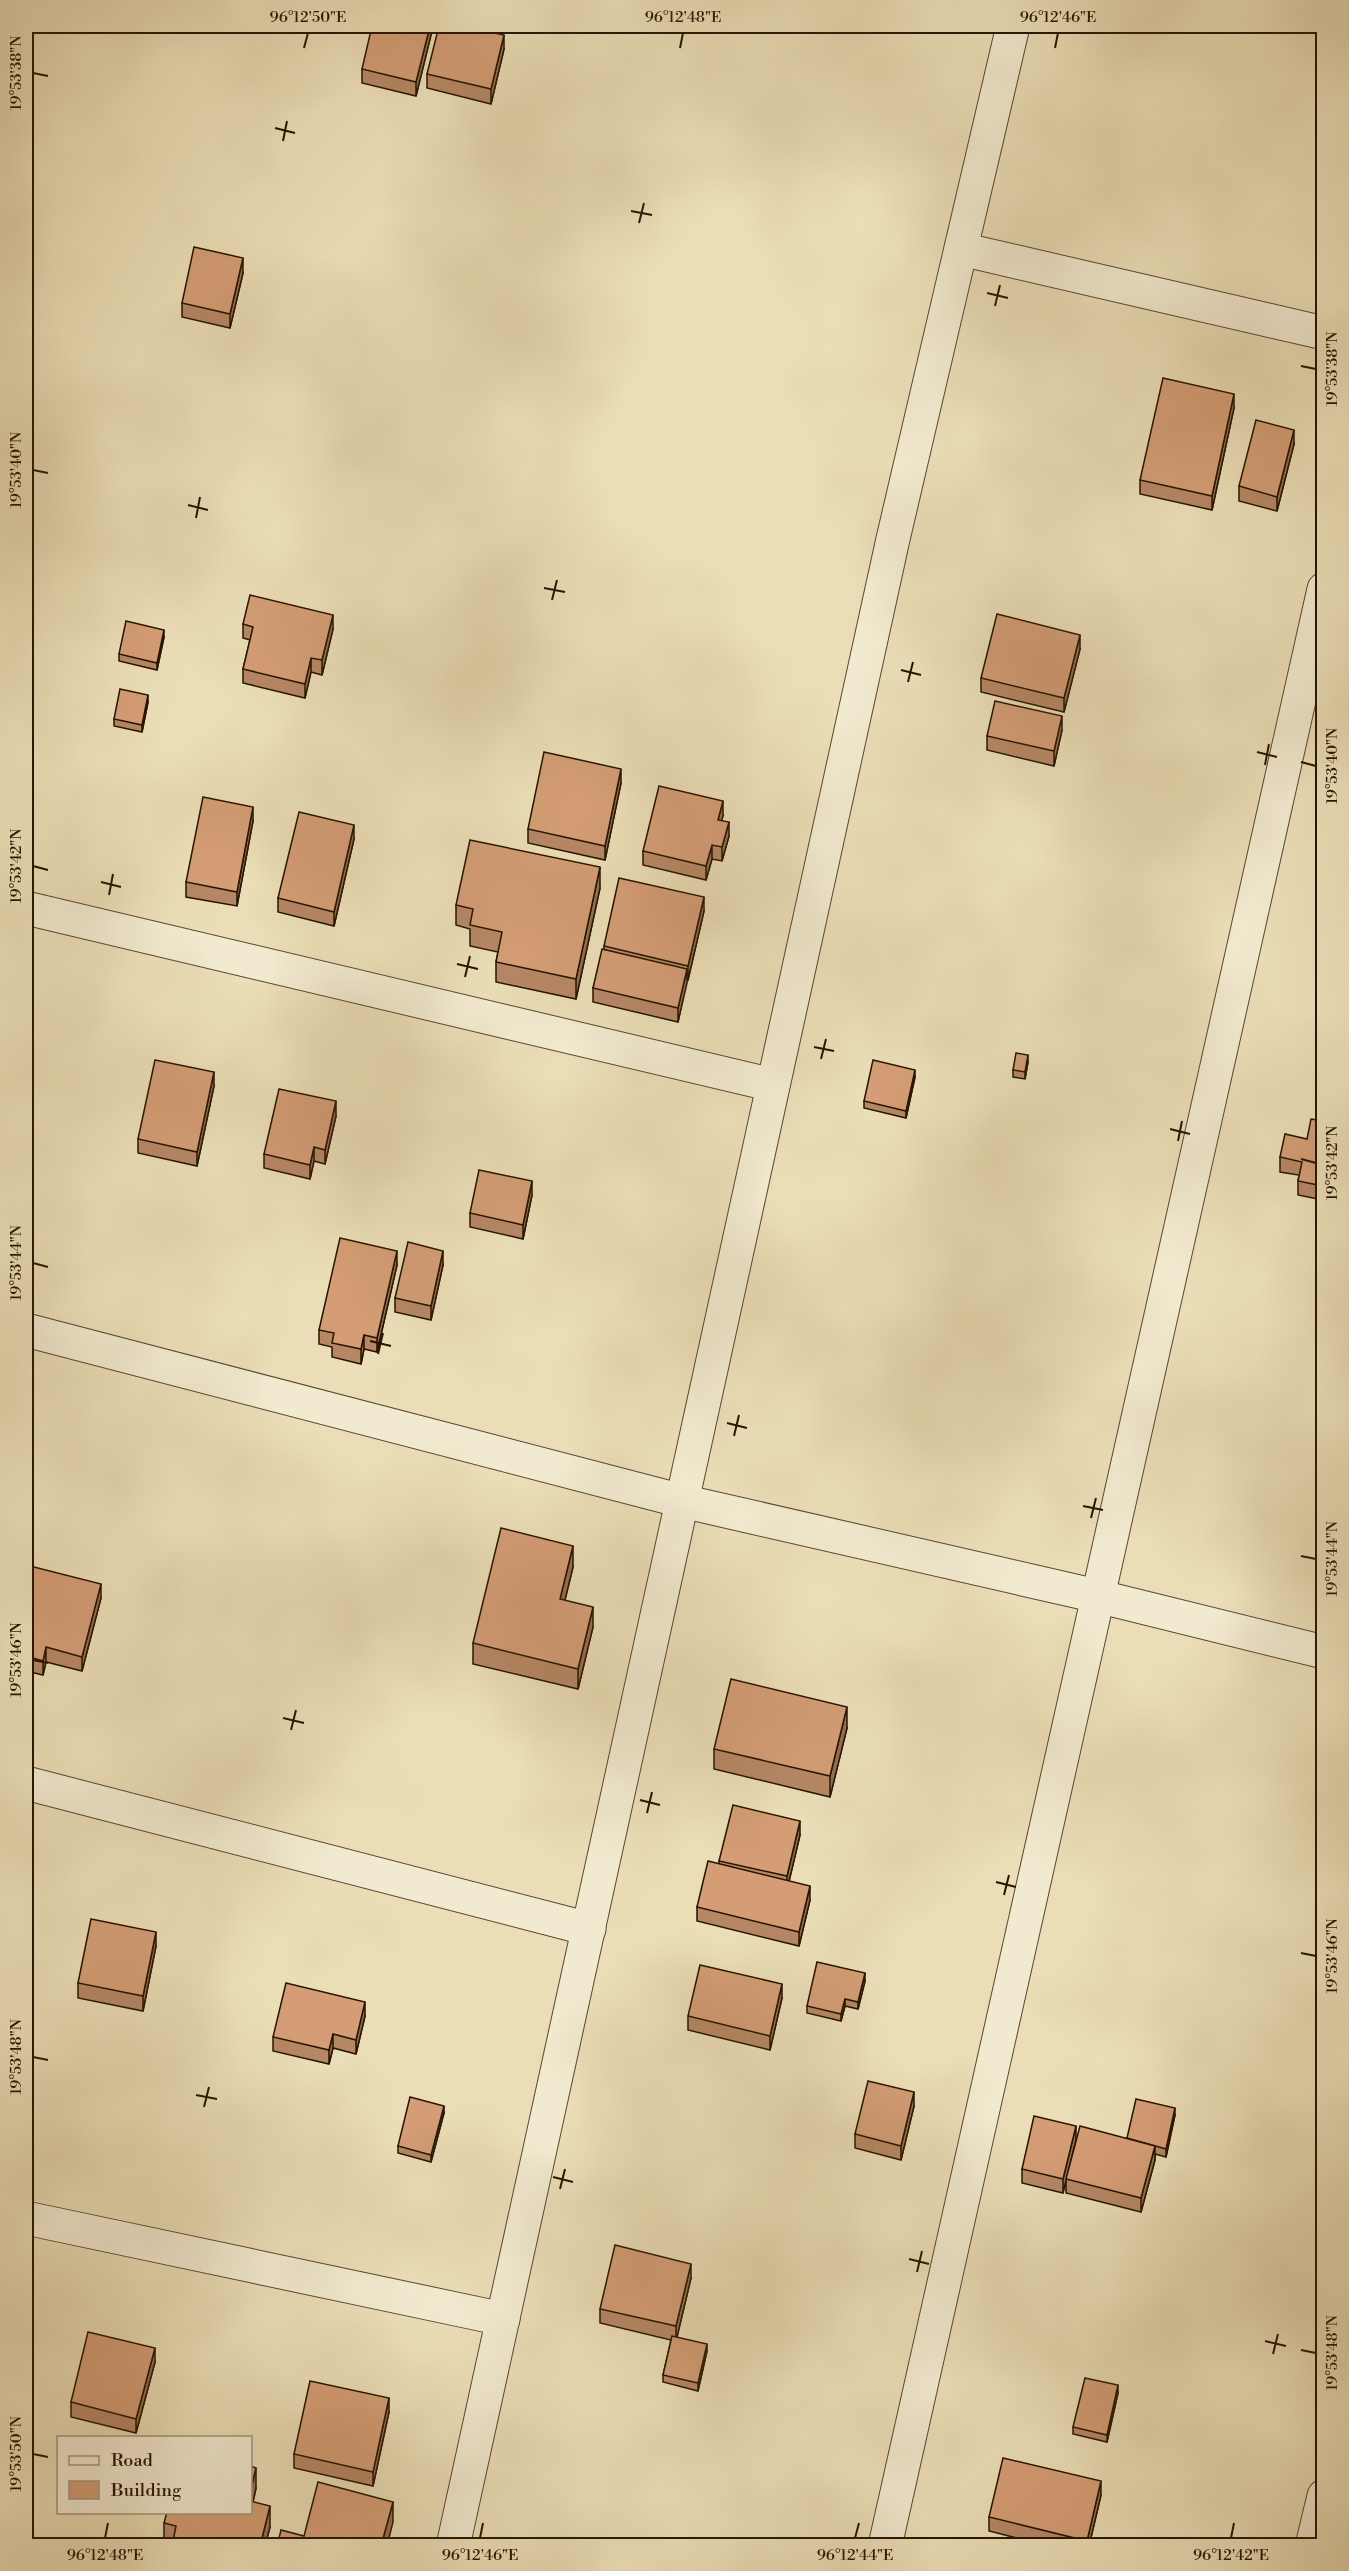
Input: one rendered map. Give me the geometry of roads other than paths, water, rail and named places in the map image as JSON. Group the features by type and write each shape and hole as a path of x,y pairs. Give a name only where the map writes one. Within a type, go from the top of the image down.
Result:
{"street":[{"path":"453,2546 893,538 1013,26"},
{"path":"961,249 1323,333"},
{"path":"885,2546 1323,590"},
{"path":"26,908 773,1085"},
{"path":"26,1330 682,1501 1097,1596 1323,1652"},
{"path":"26,1783 589,1929"},
{"path":"26,2218 503,2319"},
{"path":"1312,2546 1323,2496"}]}
